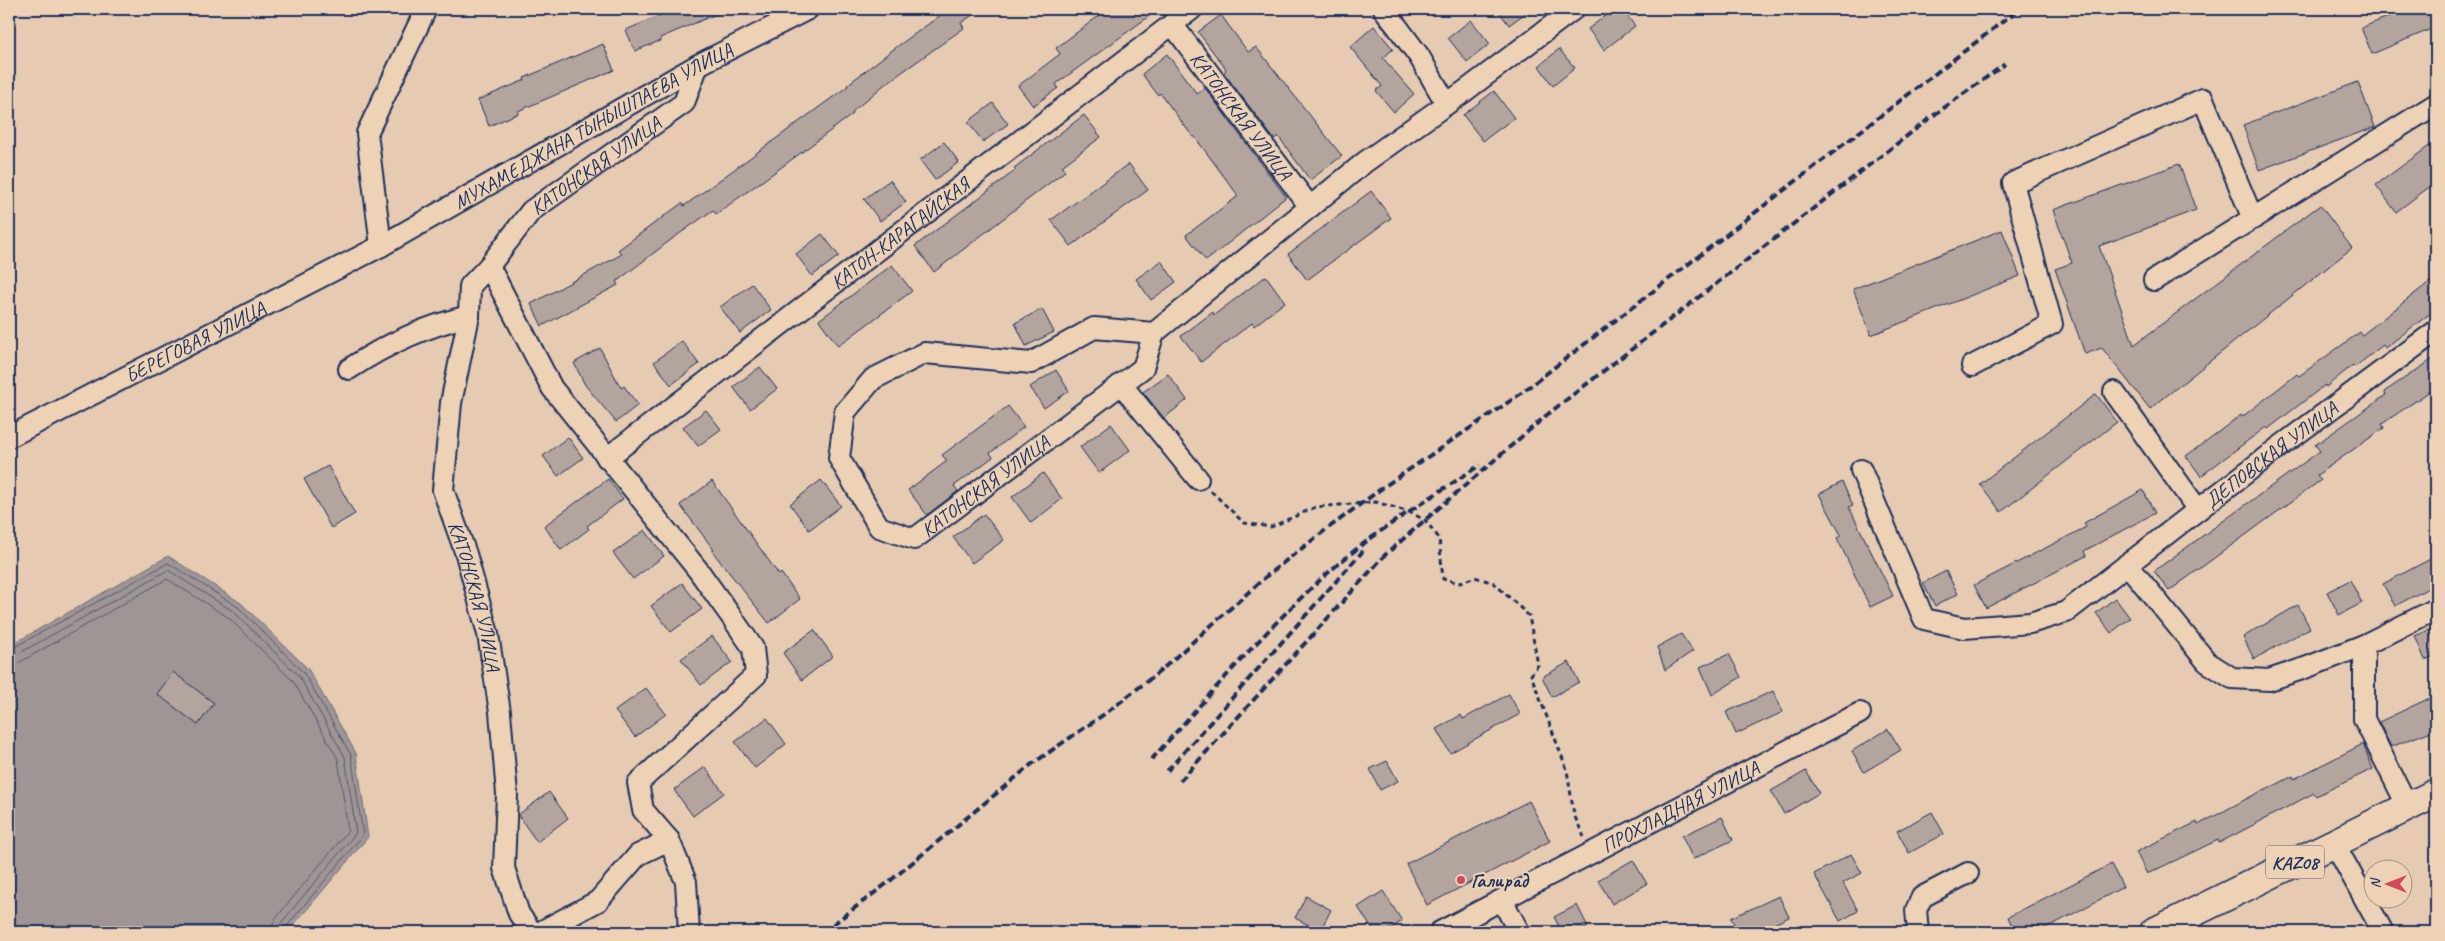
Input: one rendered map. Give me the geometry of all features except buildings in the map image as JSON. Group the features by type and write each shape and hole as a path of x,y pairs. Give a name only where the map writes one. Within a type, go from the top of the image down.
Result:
{"highway":[{"name":"KAZ08","path":"2154,932 2436,793"}],"street":[{"path":"382,246 367,133 426,9"},
{"name":"МУХАМЕДЖАНА ТЫНЫШПАЕВА УЛИЦА","path":"382,246 698,65 808,9"},
{"name":"КАТОН-КАРАГАЙСКАЯ","path":"608,458 1192,9"},
{"path":"1384,9 1419,56 1446,103"},
{"path":"1154,333 1365,162 1446,103 1564,12"},
{"name":"КАТОНСКАЯ УЛИЦА","path":"1172,24 1310,207"},
{"name":"КАТОНСКАЯ УЛИЦА","path":"532,932 519,914 504,868 507,794 500,712 488,634 466,554 443,490 451,403 469,316 470,286 489,266 531,211 684,102 698,65"},
{"path":"1972,366 2052,324 2013,183 2203,100 2253,219"},
{"path":"2154,280 2436,104"},
{"name":"БЕРЕГОВАЯ УЛИЦА","path":"9,437 382,246"},
{"path":"489,266 552,388 698,570 753,648 756,676 638,783 643,810 669,840 686,882 689,932"},
{"path":"349,370 406,338 441,322 469,316"},
{"name":"КАТОНСКАЯ УЛИЦА","path":"1094,328 1154,333 1143,368 914,539 879,527 839,458 845,412 873,379 925,353 1031,363 1094,328"},
{"name":"ДЕПОВСКАЯ УЛИЦА","path":"2114,392 2198,510 2436,331"},
{"path":"1121,384 1198,479"},
{"path":"1861,470 1924,619 1964,628 2030,623 2066,612 2198,510"},
{"path":"2127,564 2207,662 2232,678 2269,680 2364,645 2436,609"},
{"path":"2364,645 2364,719 2408,806"},
{"name":"ПРОХЛАДНАЯ УЛИЦА","path":"1440,932 1860,713"},
{"path":"540,932 598,901 638,855 669,840"},
{"path":"2334,843 2383,932"},
{"path":"1918,932 1916,910 1922,897 1968,873"},
{"path":"1502,900 1518,932"}],"path":[{"path":"1198,479 1244,523 1272,527 1316,507 1376,502 1409,512 1425,520 1440,538 1443,579 1460,583 1474,577 1494,583 1529,616 1538,665 1531,676 1567,770 1574,815 1591,854"}],"water":[{"path":"168,556 241,603 308,669 356,753 368,837 288,932 9,932 9,646"}],"railway":[{"path":"823,932 890,881 1032,764 1106,713 1159,672 1270,573 1323,532 1385,486 1516,397 2019,9"},
{"path":"1180,781 1385,555 1425,520 1548,414 1934,115 2005,64"},
{"path":"1151,760 1259,640 1329,572 1384,529 1480,465"},
{"path":"1167,771 1363,551"}],"place":[{"name":"Галирад","path":"1461,880"}]}
